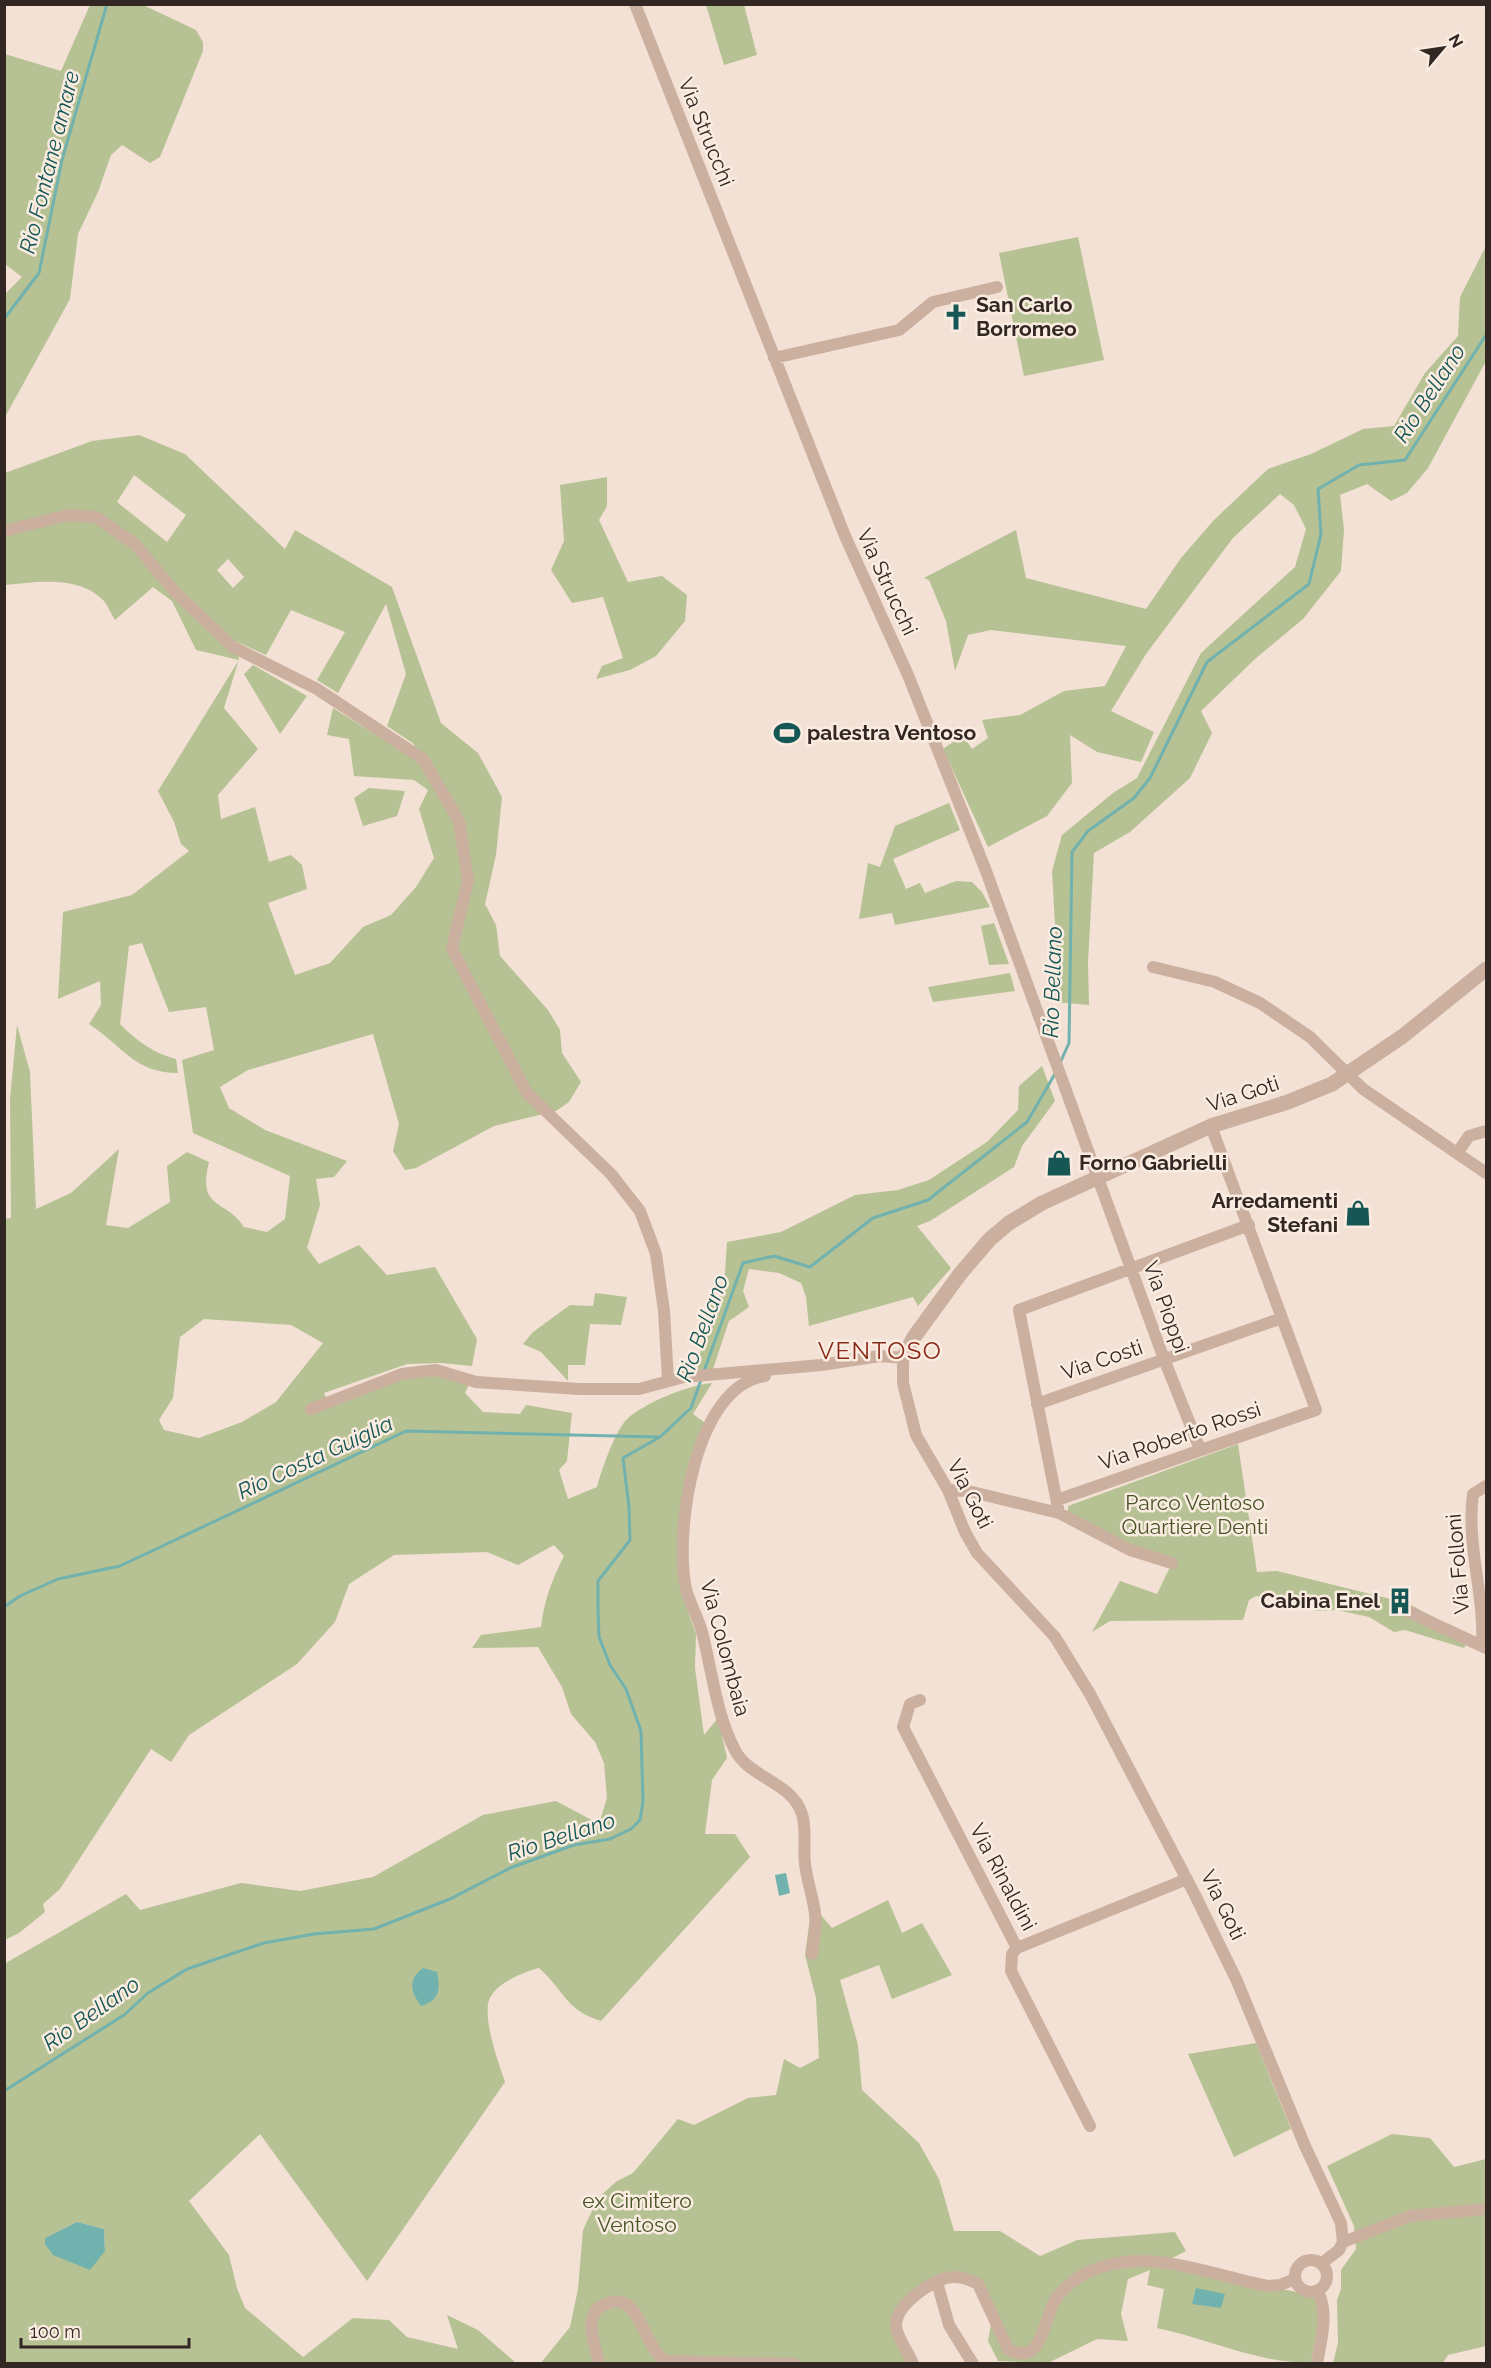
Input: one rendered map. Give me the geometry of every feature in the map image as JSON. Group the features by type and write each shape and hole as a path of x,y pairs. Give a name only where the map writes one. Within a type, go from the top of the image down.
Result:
{"street":[{"name":"Via Strucchi","path":"635,4 844,536 916,695 986,871 1098,1177"},
{"path":"774,358 899,330 933,303 997,287"},
{"path":"4,531 68,515 96,517 136,545 175,592 233,646 317,689 423,759 459,821 468,880 452,949 527,1093 611,1174 640,1211 656,1254 664,1311 668,1380"},
{"path":"1153,967 1215,982 1245,995 1310,1037 1363,1089 1486,1173"},
{"name":"Via Goti","path":"1343,2242 1341,2223 1305,2146 1266,2045 1187,1879 1090,1694 1055,1636 977,1553 965,1532 948,1490 916,1435 903,1383 903,1358 914,1337 960,1274 1001,1229 1042,1203 1211,1126 1299,1098 1347,1075 1403,1036 1486,969"},
{"path":"1211,1126 1282,1318"},
{"path":"1458,1152 1469,1136 1486,1131"},
{"name":"Via Pioppi","path":"1098,1177 1164,1359 1200,1449"},
{"path":"1058,1507 1020,1310 1249,1225"},
{"name":"Via Costi","path":"1037,1404 1282,1318"},
{"name":"Via Roberto Rossi","path":"1058,1507 1200,1449 1316,1410 1282,1318"},
{"name":"Via Colombaia","path":"311,1409 402,1374 436,1370 476,1382 579,1389 645,1389 668,1380 695,1376 821,1365 880,1356 903,1358"},
{"name":"Via Colombaia","path":"789,1367 774,1375 753,1378 739,1386 711,1421 694,1466 687,1503 683,1547 686,1589 701,1630 730,1740 745,1764 772,1780 803,1815 805,1865 816,1915 812,1954"},
{"name":"Via Folloni","path":"1484,1647 1470,1516 1473,1494 1486,1486"},
{"path":"948,1490 968,1491 1058,1507 1130,1550 1172,1563"},
{"path":"1409,1612 1484,1647"},
{"name":"Via Rinaldini","path":"920,1700 910,1704 903,1727 1017,1948 1187,1879"},
{"path":"1017,1948 1012,1954 1011,1971 1090,2126"},
{"path":"1322,2264 1334,2256 1343,2242 1410,2216 1486,2209"},
{"path":"913,2364 896,2328 896,2321 906,2304 938,2282 962,2277 978,2284 1008,2349 1014,2354 1027,2356 1034,2352 1041,2342 1054,2301 1070,2283 1088,2272 1116,2264 1155,2259 1268,2286 1280,2285 1295,2279"},
{"path":"1314,2260 1322,2264 1328,2276 1325,2285 1318,2291 1303,2290 1295,2279 1296,2271 1303,2262 1314,2260"},
{"path":"938,2282 949,2325 973,2364"},
{"path":"1317,2364 1325,2320 1318,2291"},
{"path":"599,2364 591,2322 594,2312 611,2300 621,2301 633,2312 658,2356 665,2361 794,2364"}],"green space":[{"path":"90,5 143,5 196,30 203,42 203,51 160,157 150,163 122,145 111,155 98,192 78,234 70,299 5,417 5,294 22,277 5,264 5,54 61,71"},
{"path":"706,5 744,5 757,55 724,65"},
{"path":"1078,237 1104,360 1024,376 999,253"},
{"path":"1486,246 1486,361 1428,468 1407,493 1391,501 1367,484 1340,495 1344,530 1341,571 1303,619 1255,659 1201,711 1212,733 1190,778 1130,832 1094,853 1088,962 1089,1005 1055,1002 1057,961 1052,871 1062,835 1113,793 1137,778 1201,653 1295,567 1306,529 1294,505 1280,494 1233,538 1146,654 1111,711 1154,732 1141,762 1097,752 1070,735 1072,783 1047,816 988,847 943,749 963,735 972,749 988,738 982,720 1020,715 1064,691 1105,686 1126,646 991,630 968,635 955,671 946,621 929,580 924,578 1016,530 1026,578 1146,609 1181,558 1214,520 1268,469 1311,454 1363,429 1394,426 1425,373 1458,336 1460,297"},
{"path":"139,435 185,454 285,549 295,530 392,587 441,723 478,753 502,797 496,855 485,904 496,925 500,956 548,1010 560,1030 562,1053 581,1082 569,1102 556,1111 494,1126 416,1168 405,1170 393,1151 399,1124 373,1034 248,1070 220,1087 229,1108 265,1130 347,1161 334,1177 316,1179 320,1205 307,1248 319,1264 359,1245 387,1275 435,1267 477,1339 472,1366 442,1363 407,1364 324,1393 330,1406 405,1377 440,1376 470,1382 465,1393 483,1412 520,1414 526,1405 572,1413 567,1461 559,1470 568,1499 597,1487 614,1441 627,1419 644,1407 667,1396 691,1387 712,1383 693,1414 704,1422 689,1462 682,1500 681,1592 696,1634 695,1668 704,1735 718,1718 727,1758 712,1780 705,1834 735,1834 750,1857 601,2021 589,2017 572,2005 539,1968 509,1980 495,1991 488,2004 488,2023 505,2082 367,2281 260,2134 189,2201 229,2255 237,2288 245,2308 303,2357 353,2318 389,2320 407,2337 458,2349 447,2315 478,2330 516,2363 5,2363 4,1964 126,1894 140,1910 241,1883 300,1891 373,1877 483,1815 556,1801 599,1824 607,1798 604,1763 595,1742 571,1714 562,1687 538,1647 472,1648 481,1635 541,1627 549,1590 564,1556 554,1545 518,1565 487,1552 394,1555 349,1584 335,1622 297,1664 189,1735 171,1762 151,1749 60,1889 43,1904 45,1912 19,1933 5,1940 4,1219 11,1218 10,1099 17,1025 30,1072 36,1209 71,1193 119,1149 106,1225 128,1228 170,1202 167,1166 187,1152 209,1162 206,1178 207,1189 215,1202 237,1218 244,1227 267,1232 285,1219 290,1176 193,1133 182,1060 214,1050 206,1007 169,1012 142,943 129,946 120,1024 146,1046 176,1059 178,1073 163,1072 139,1063 89,1024 101,1005 100,981 58,999 63,912 132,895 189,851 181,844 174,822 158,791 238,661 224,708 258,749 218,795 221,819 255,807 269,862 291,855 302,865 307,889 268,903 295,975 330,963 363,927 391,915 416,887 434,858 419,809 428,790 414,780 354,776 349,739 327,735 333,708 416,760 414,744 387,726 406,674 386,604 338,693 317,680 345,632 291,610 266,655 232,640 239,660 196,650 172,601 153,587 115,620 103,600 82,587 56,582 5,585 5,473 92,441","holes":["134,475 186,515 167,542 117,502","228,559 244,577 233,588 217,570","204,1319 291,1325 323,1343 276,1402 242,1422 199,1438 164,1430 159,1420 173,1398 180,1337","77,2222 104,2229 105,2251 45,2238"]},
{"path":"607,477 607,506 599,520 628,582 662,576 687,595 685,621 656,656 630,670 596,679 602,666 623,658 603,597 572,603 551,570 564,541 560,485"},
{"path":"253,665 307,696 280,734 244,674"},
{"path":"369,788 405,791 397,816 363,826 354,798"},
{"path":"949,803 960,830 893,859 906,889 920,883 925,893 956,881 972,882 982,892 990,907 895,925 892,913 859,919 868,863 880,867 895,826"},
{"path":"994,923 1009,964 989,965 981,926"},
{"path":"1010,973 1015,991 933,1002 928,987"},
{"path":"1042,1066 1055,1101 1022,1146 1014,1167 930,1221 917,1226 951,1268 918,1306 913,1297 809,1326 806,1297 801,1283 779,1273 749,1269 743,1291 749,1307 729,1321 713,1369 697,1370 711,1298 719,1298 725,1273 727,1242 781,1232 855,1195 898,1190 929,1180 987,1142 1018,1110 1019,1086"},
{"path":"595,1293 627,1297 621,1325 590,1324 585,1365 568,1365 568,1381 541,1352 523,1344 533,1332 570,1305 593,1306"},
{"name":"Parco Ventoso Quartiere Denti","path":"1238,1444 1257,1572 1277,1571 1407,1603 1471,1637 1464,1648 1405,1630 1394,1632 1369,1617 1337,1610 1316,1611 1282,1600 1256,1596 1249,1600 1243,1620 1110,1621 1092,1632 1120,1581 1157,1594 1172,1563 1068,1518 1068,1506"},
{"name":"ex Cimitero Ventoso","path":"807,1899 832,1928 888,1900 902,1933 922,1923 952,1975 892,1999 879,1965 840,1980 858,2045 862,2090 919,2143 939,2179 954,2231 1000,2231 1040,2256 1077,2240 1175,2232 1186,2251 1161,2264 1316,2296 1319,2321 1311,2363 1252,2355 1157,2328 1164,2289 1147,2285 1150,2270 1128,2279 1121,2314 1128,2341 1097,2339 1048,2363 998,2361 988,2341 993,2313 978,2284 937,2282 896,2321 913,2363 540,2364 570,2327 578,2289 583,2230 598,2198 617,2181 633,2173 678,2119 694,2125 748,2098 776,2095 784,2059 800,2068 819,2058 816,1998 805,1955 810,1918"},
{"path":"1256,2043 1291,2129 1234,2157 1188,2054"},
{"path":"1392,2134 1430,2138 1454,2167 1486,2159 1486,2346 1448,2355 1443,2363 1333,2363 1338,2343 1337,2300 1341,2289 1341,2270 1356,2249 1354,2226 1327,2166"}],"water":[{"path":"786,1873 790,1893 779,1896 775,1875"},
{"path":"423,1968 437,1972 439,1984 435,1998 421,2006 412,1986 415,1977"},
{"path":"77,2222 104,2229 105,2251 90,2270 53,2255 45,2244 45,2238"},
{"path":"1196,2288 1225,2294 1221,2308 1192,2304"}],"waterway":[{"name":"Rio Fontane amare","path":"4,319 39,273 62,160 107,4"},
{"name":"Rio Bellano","path":"1060,1063 1069,1043 1072,852 1088,831 1134,798 1150,778 1207,662 1309,584 1321,534 1318,489 1359,465 1405,460 1486,335"},
{"name":"Rio Bellano","path":"704,1371 743,1263 774,1256 810,1267 873,1218 928,1200 1027,1122 1056,1072"},
{"name":"Rio Bellano","path":"4,2091 124,2015 148,1993 187,1969 264,1943 314,1934 374,1929 450,1899 510,1868 574,1845 610,1839 631,1829 640,1820 643,1802 641,1731 626,1689 610,1665 599,1637 598,1581 630,1540 629,1507 623,1458 660,1437 691,1408 701,1380"},
{"name":"Rio Costa Guiglia","path":"4,1607 20,1596 58,1579 120,1566 406,1431 660,1437"}],"place":[{"name":"San Carlo Borromeo","path":"956,317"},
{"name":"palestra Ventoso","path":"787,733"},
{"name":"Forno Gabrielli","path":"1059,1163"},
{"name":"Arredamenti Stefani","path":"1358,1213"},
{"name":"Cabina Enel","path":"1400,1601"}],"district":[{"name":"VENTOSO","path":"880,1351"}]}
